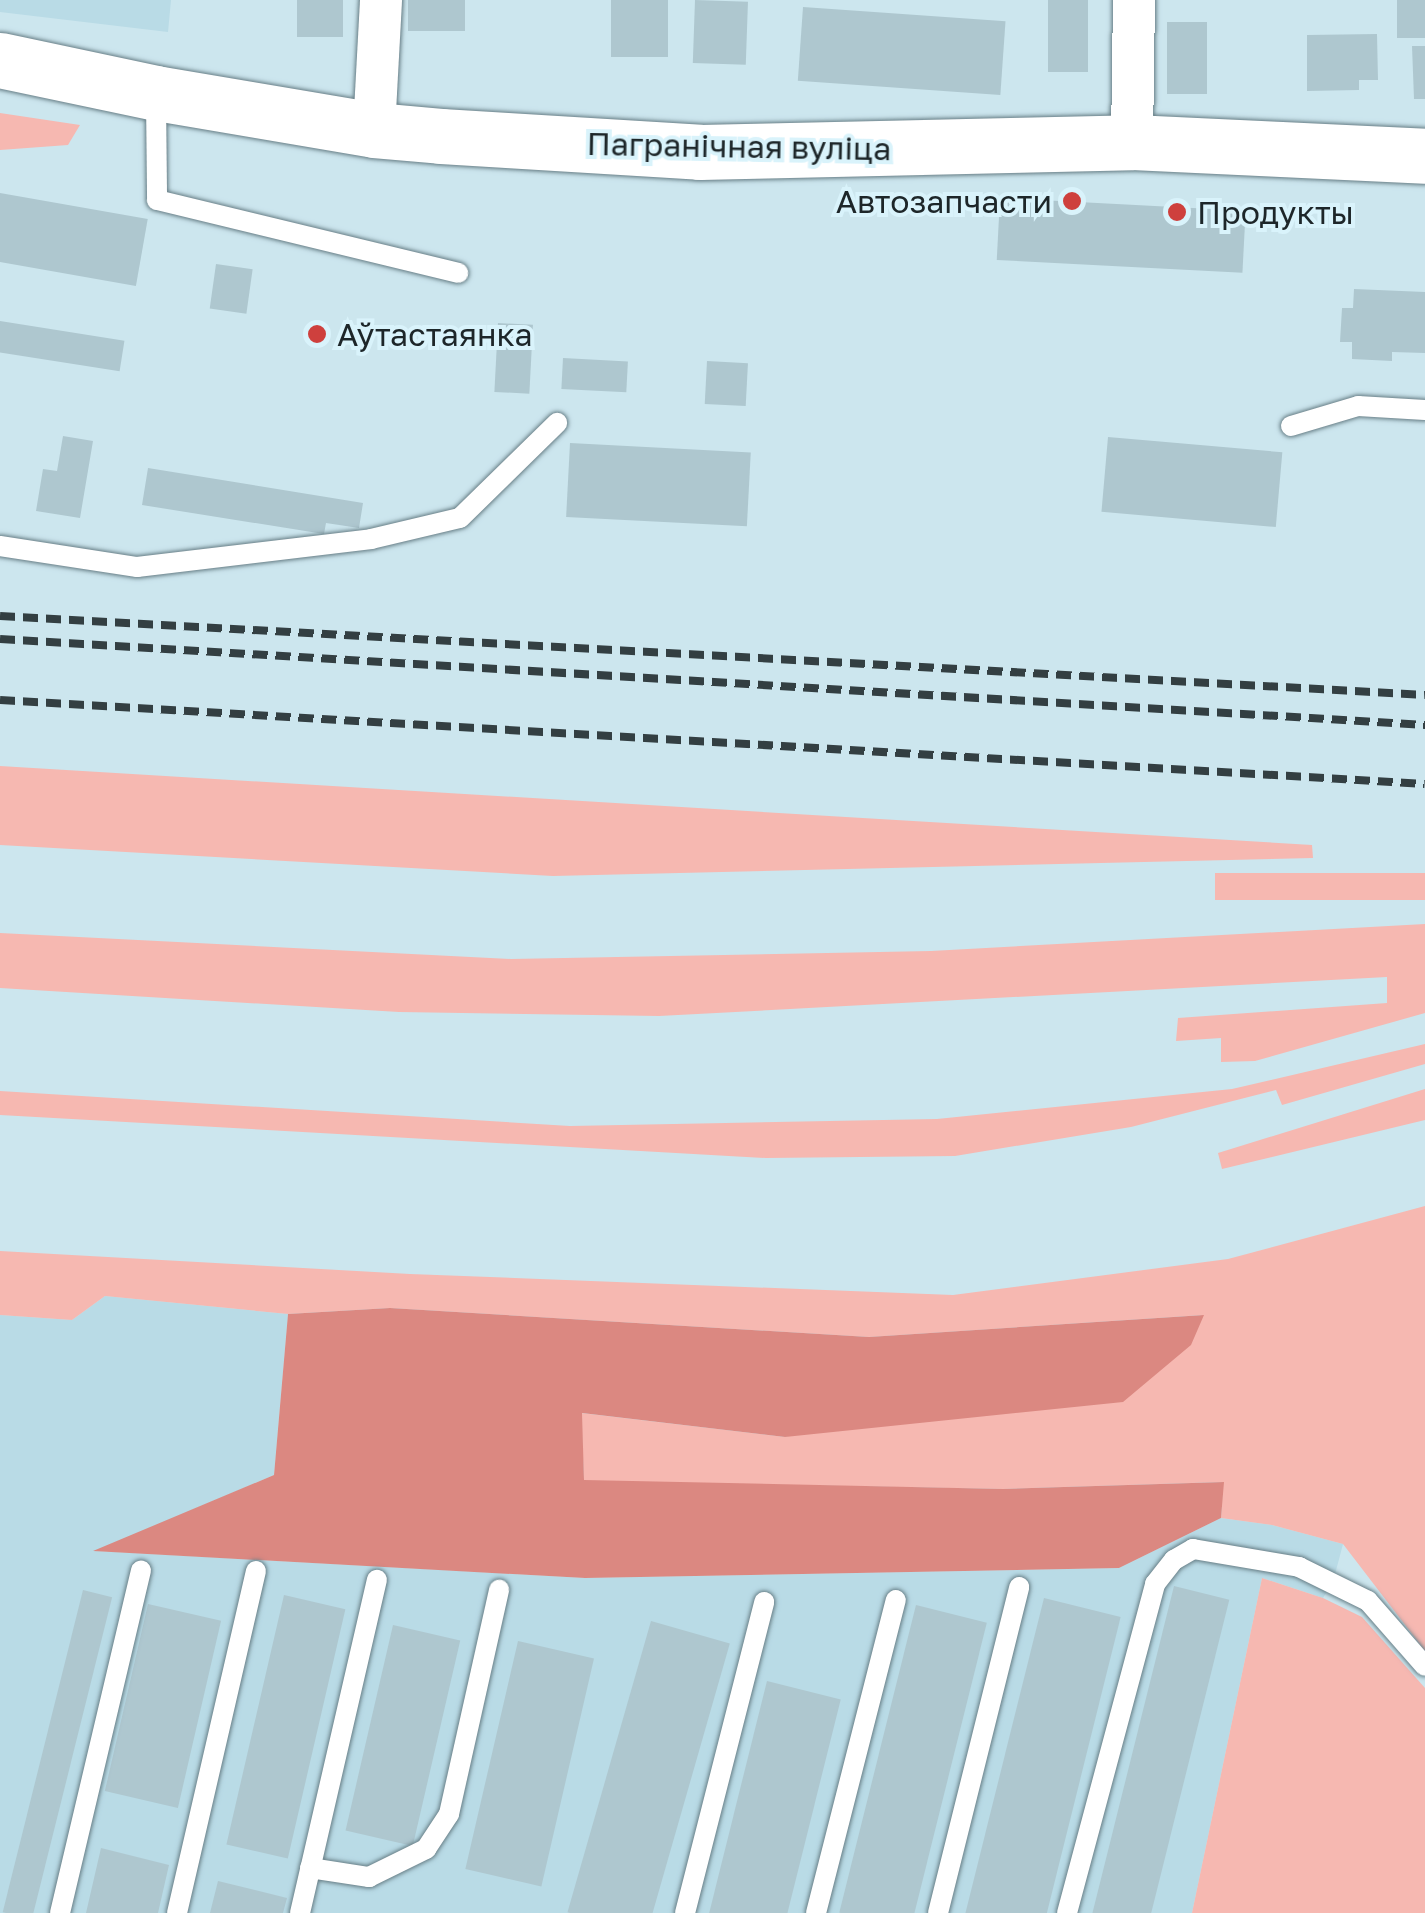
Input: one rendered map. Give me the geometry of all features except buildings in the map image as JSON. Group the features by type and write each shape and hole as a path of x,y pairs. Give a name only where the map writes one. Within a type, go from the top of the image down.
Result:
{"main road":[{"name":"Пагранічная вуліца","path":"0,60 374,130 700,152 1132,142 1425,156"}],"street":[{"path":"374,130 380,0"},
{"path":"1132,142 1134,0"}],"lane":[{"path":"156,92 157,200 458,273"},
{"path":"1291,426 1358,406 1425,410"},
{"path":"0,546 137,567 370,540 460,518 557,422"},
{"path":"1067,1913 1155,1584 1174,1560 1193,1549 1299,1567 1368,1600 1425,1666"},
{"path":"60,1913 141,1570"},
{"path":"177,1913 256,1572"},
{"path":"300,1913 377,1580"},
{"path":"938,1913 1019,1587"},
{"path":"310,1868 369,1878 426,1848 434,1837 449,1814 499,1590"},
{"path":"816,1913 896,1600"},
{"path":"685,1913 764,1602"}],"shaded area":[{"path":"0,0 171,0 168,32 0,12"},
{"path":"0,113 80,125 68,145 0,150"},
{"path":"0,766 1312,845 1313,858 553,876 0,845"},
{"path":"1215,873 1425,873 1425,900 1215,900"},
{"path":"1425,924 1425,1013 1255,1061 1221,1062 1221,1038 1176,1041 1178,1018 1387,1003 1387,977 659,1016 399,1012 0,988 0,933 511,959 931,951"},
{"path":"1425,1044 1425,1064 1282,1105 1276,1090 1131,1127 955,1156 766,1158 0,1115 0,1091 570,1126 937,1119 1232,1089"},
{"path":"1425,1089 1425,1120 1222,1169 1218,1153"},
{"path":"1425,1206 1425,1651 1343,1544 1272,1525 1221,1518 1223,1482 1003,1489 584,1481 581,1413 785,1437 1203,1315 869,1337 390,1308 288,1314 105,1296 72,1320 0,1315 0,1251 410,1274 953,1295 1228,1259"},
{"path":"105,1296 288,1314 274,1475 96,1551 585,1578 1119,1568 1221,1518 1272,1525 1343,1544 1333,1582 1323,1598 1262,1578 1192,1913 0,1913 0,1315 72,1320"},
{"path":"390,1308 869,1337 1204,1315 1191,1345 1123,1402 785,1437 582,1413 584,1480 1003,1489 1224,1482 1221,1518 1119,1568 585,1578 93,1551 274,1475 288,1314"},
{"path":"1262,1578 1323,1598 1362,1617 1425,1688 1425,1913 1192,1913"}],"railway":[{"path":"0,616 1425,695"},
{"path":"0,639 1425,725"},
{"path":"0,700 1425,784"}],"place":[{"name":"Автозапчасти","path":"1072,201"},
{"name":"Продукты","path":"1177,212"},
{"name":"Аўтастаянка","path":"317,334"}]}
